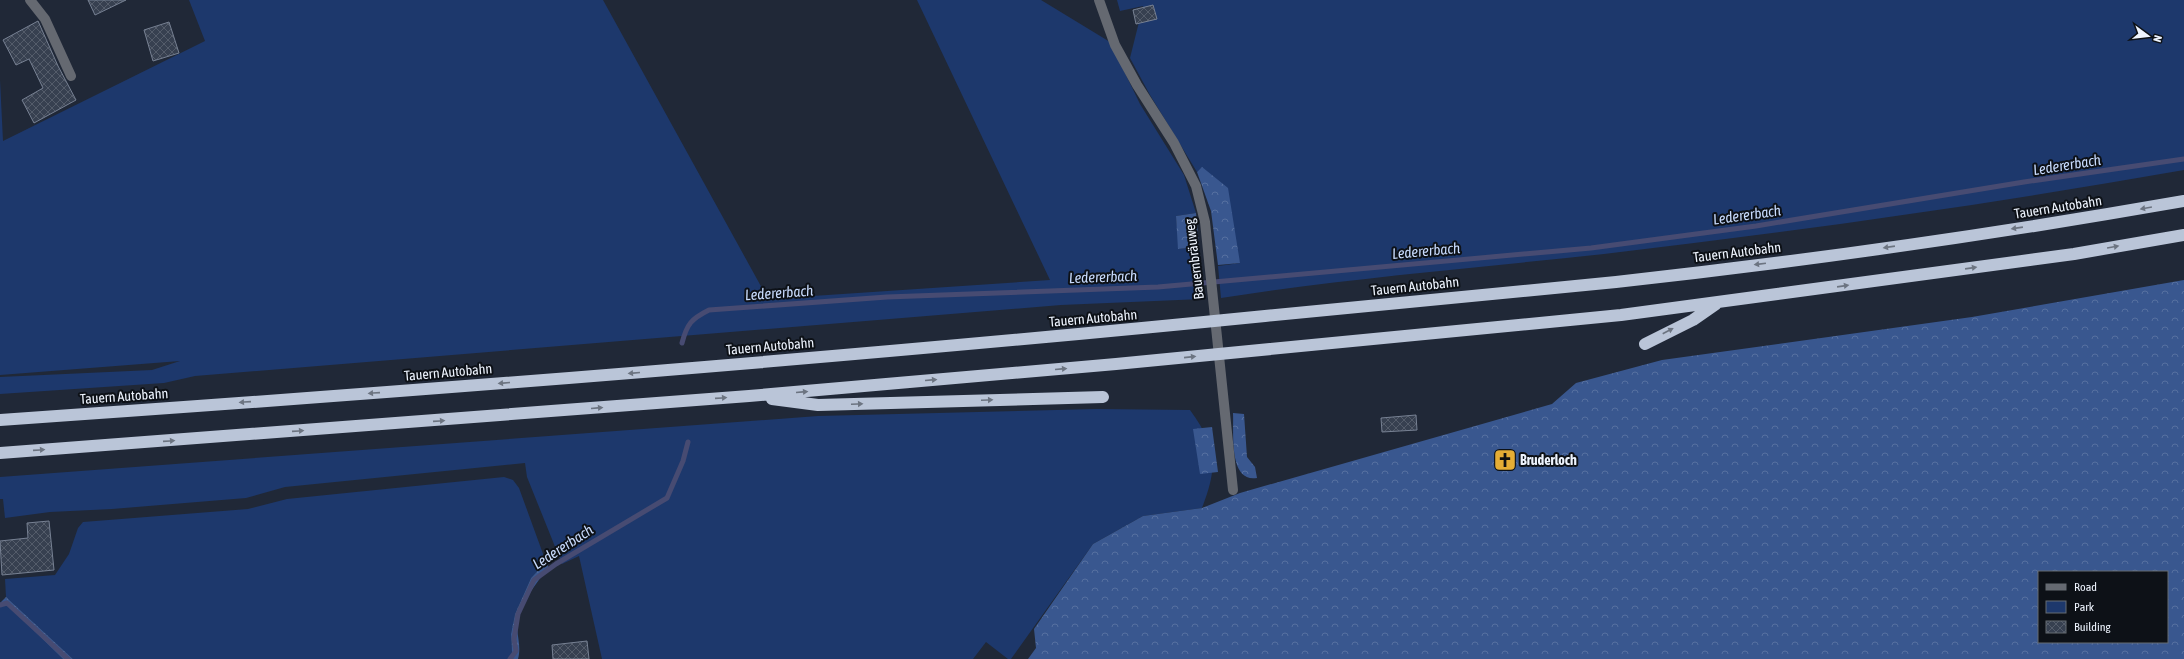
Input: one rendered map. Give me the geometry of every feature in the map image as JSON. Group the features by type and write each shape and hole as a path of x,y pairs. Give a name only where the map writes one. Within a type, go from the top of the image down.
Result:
{"highway":[{"name":"Tauern Autobahn","path":"0,420 753,363 1114,331 1603,283 1805,259 2064,222 2184,201"},
{"path":"0,453 749,396 1124,364 1621,315 2074,254 2184,235"},
{"path":"1645,344 1693,320 1716,303"},
{"path":"749,396 818,405 1103,396"}],"street":[{"path":"30,0 45,19 71,76"},
{"name":"Bauernbräuweg","path":"1099,0 1115,45 1137,84 1174,143 1196,186 1206,222 1233,490"}],"green space":[{"path":"189,0 603,0 768,299 1050,280 917,0 1041,0 1110,42 1140,104 1184,175 1196,213 1176,216 1179,249 1199,247 1202,299 1061,305 195,376 164,383 0,394 0,377 152,370 180,361 0,375 0,80 3,141 205,41"},
{"path":"1117,0 2184,0 2184,170 1895,216 1749,236 1604,254 1364,279 1221,298 1218,266 1240,263 1202,168 1197,172 1150,95 1130,58 1143,6 1120,11"},
{"path":"1202,167 1228,188 1240,263 1218,265 1211,211 1197,172"},
{"path":"1196,213 1199,247 1178,249 1176,216"},
{"path":"2184,280 2184,659 1028,659 1036,648 1034,629 1093,544 1143,516 1202,508 1240,493 1552,404 1576,383 1662,360 1972,317"},
{"path":"1096,409 1190,410 1206,435 1210,446 1212,469 1211,481 1207,494 1202,508 1143,516 1093,544 1011,659 1008,659 986,642 973,659 602,659 579,556 562,564 527,477 525,463 285,487 246,498 112,509 50,512 5,518 3,499 0,499 0,477 818,416"},
{"path":"1233,413 1244,414 1247,457 1255,467 1257,478 1248,477 1241,473 1237,465 1233,443"},
{"path":"1212,427 1218,472 1200,474 1193,429"},
{"path":"504,477 513,480 519,488 546,562 531,578 515,614 511,634 512,653 509,659 73,659 6,597 5,579 55,575 69,554 78,528 83,522 248,509 287,499"},
{"path":"546,562 549,568 533,588 520,612 517,628 519,647 518,659 509,659 512,653 511,634 515,614 531,578"},
{"path":"6,597 73,659 63,659 7,604 0,603"},
{"path":"0,603 7,603 63,659 0,659"}],"building":[{"path":"88,0 126,0 95,15"},
{"path":"1153,5 1157,19 1136,24 1133,10"},
{"path":"38,21 58,66 76,100 34,123 22,100 43,88 29,59 16,65 3,40"},
{"path":"169,22 179,53 153,61 144,30"},
{"path":"1416,415 1417,430 1382,432 1381,418"},
{"path":"49,521 54,570 2,575 0,541 28,538 27,523"},
{"path":"587,641 589,659 553,659 552,645"}],"waterway":[{"name":"Ledererbach","path":"682,343 686,331 694,319 709,310 887,297 1158,287 1591,248 1756,226 2024,182 2184,159"},
{"name":"Ledererbach","path":"510,659 516,651 514,639 518,614 534,580 556,564 667,498 683,461 688,442"},
{"name":"Ledererbach","path":"0,605 7,603 68,659"}],"place":[{"name":"Bruderloch","path":"1505,460"}]}
